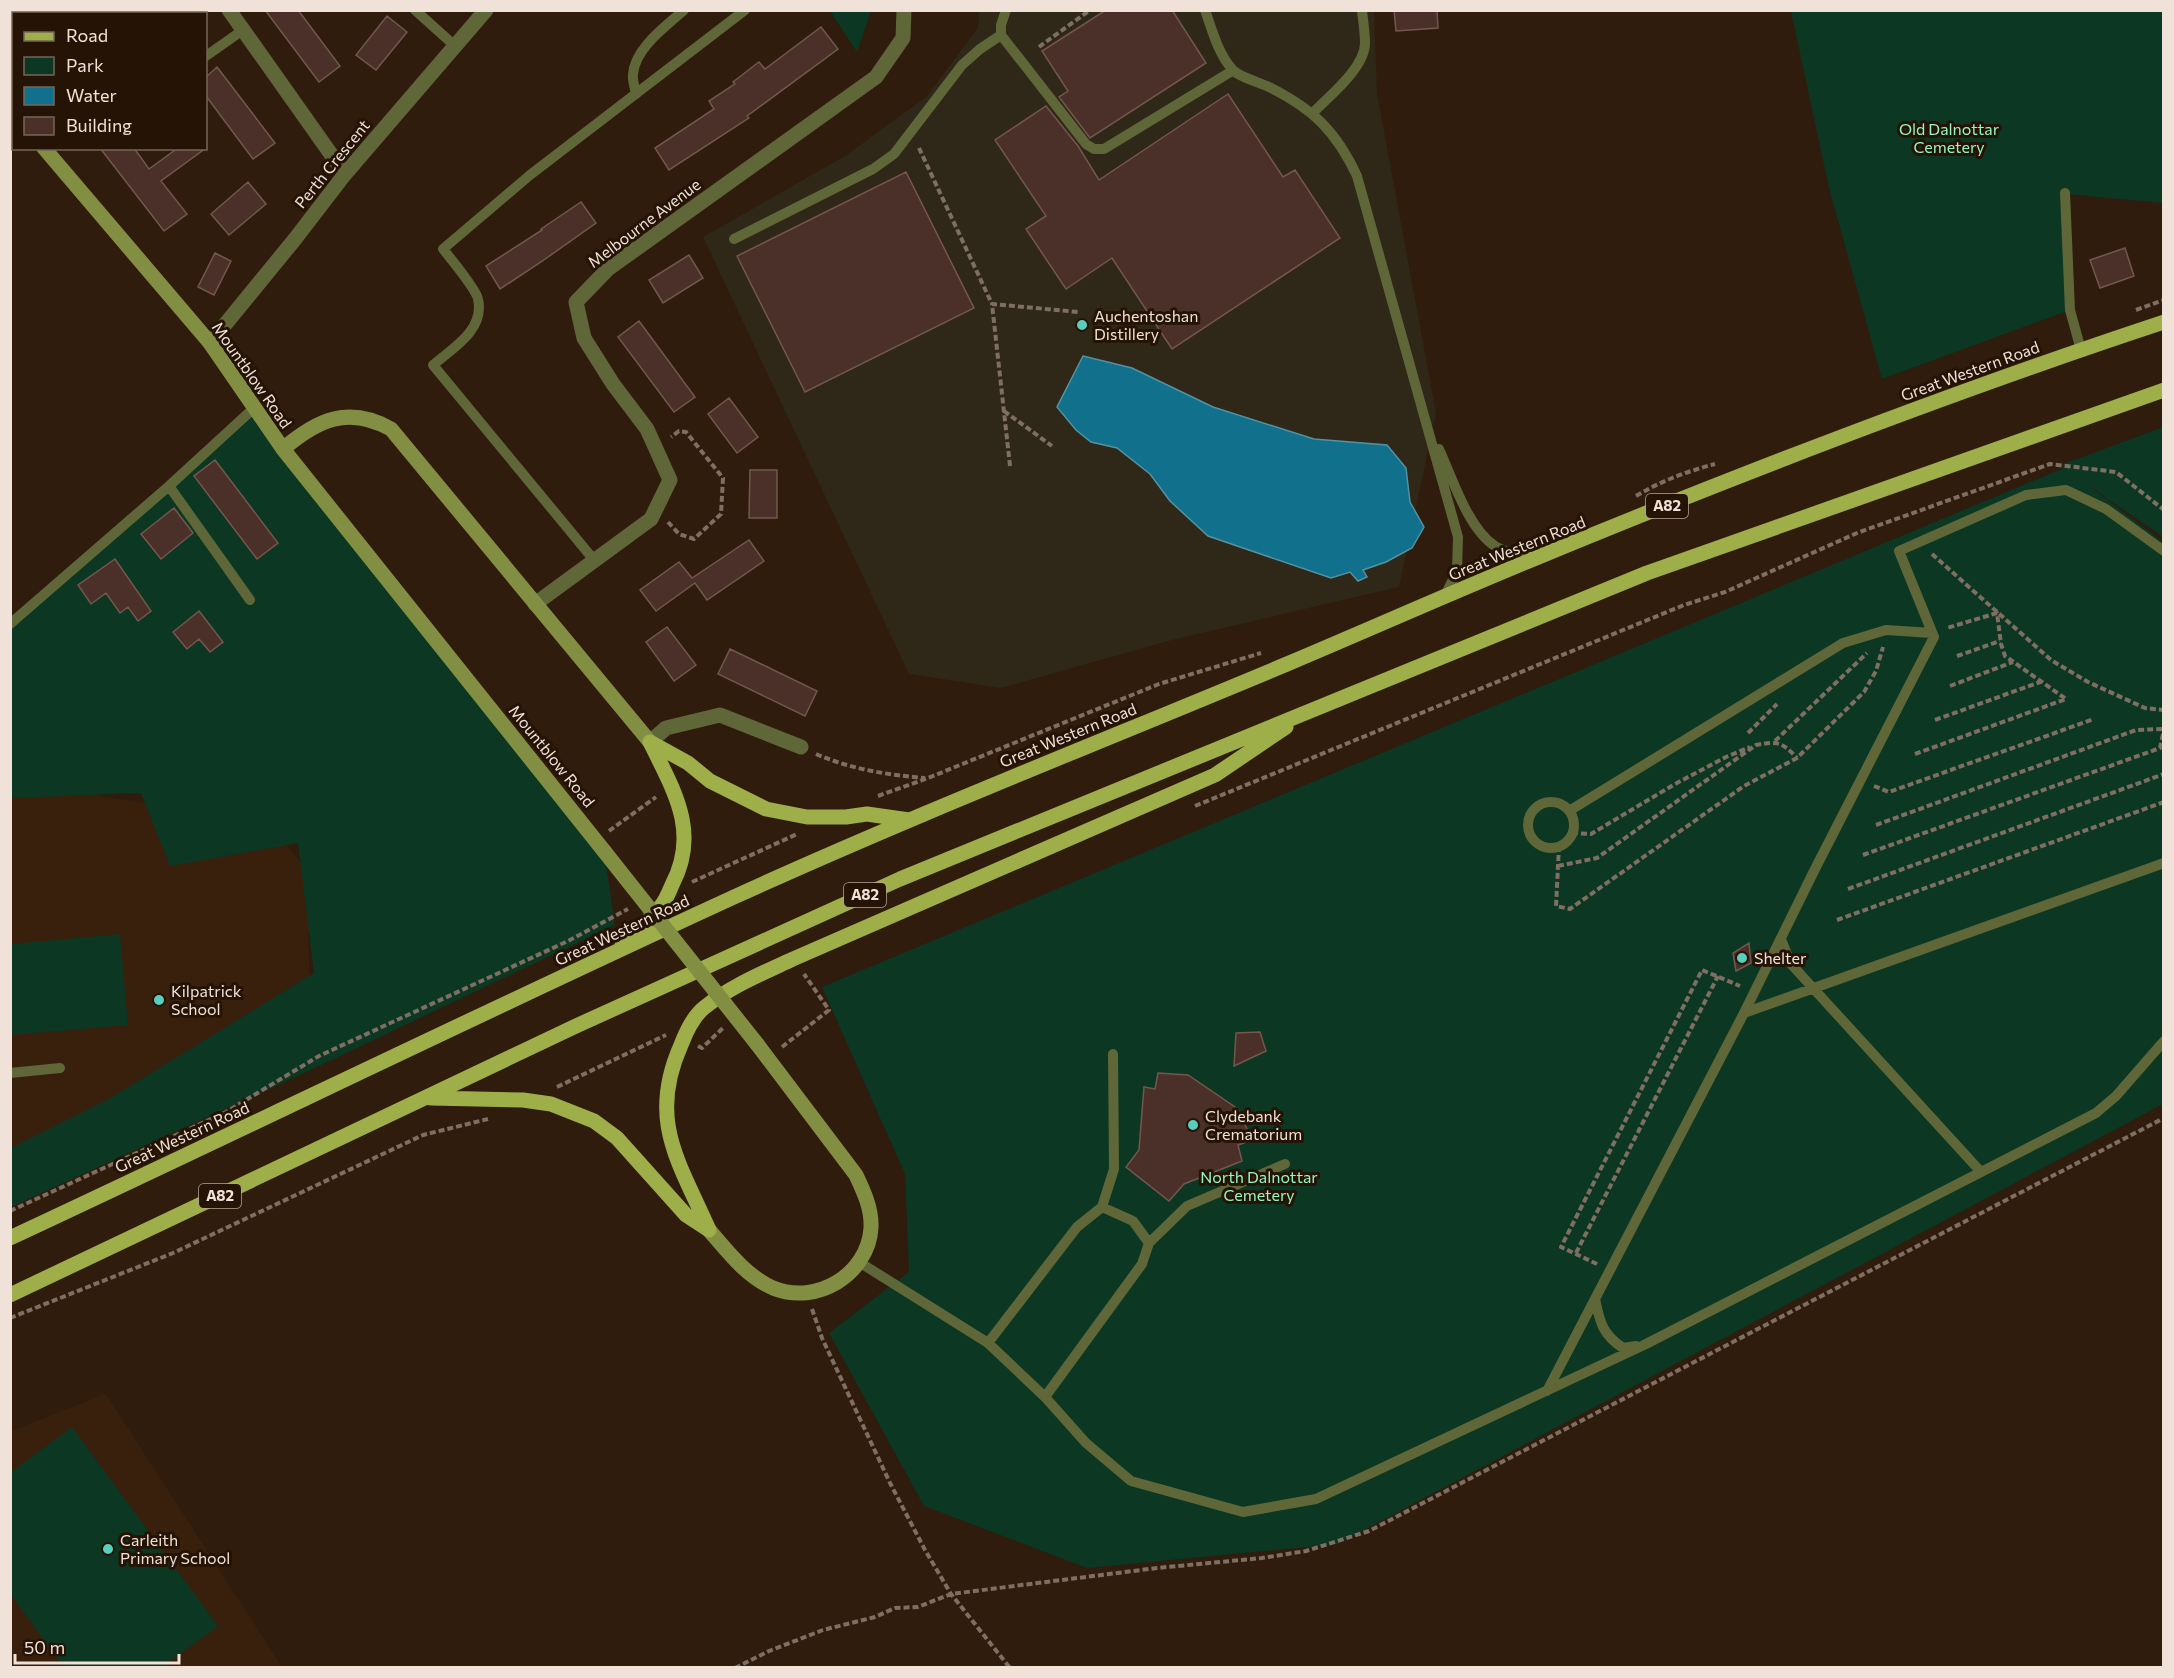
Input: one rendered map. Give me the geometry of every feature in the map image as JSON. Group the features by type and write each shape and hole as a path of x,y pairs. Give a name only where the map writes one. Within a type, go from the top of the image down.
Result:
{"main road":[{"name":"Great Western Road","path":"10,1238 614,953 909,820 1537,558 1847,435 2163,322"},
{"name":"A82","path":"10,1295 429,1098 576,1026 900,879 1647,573 2163,390"},
{"path":"709,1230 680,1171 666,1113 666,1090 674,1059 703,1008 740,984 793,959 1215,776 1309,711"},
{"name":"A82","path":"614,953 662,905 679,872 684,850 685,831 672,784 650,742"},
{"path":"650,742 688,763 710,781 766,809 807,817 846,817 867,813 909,820"},
{"path":"429,1098 535,1102 571,1110 594,1121 617,1138 686,1215 709,1230"}],"street":[{"path":"229,10 345,174"},
{"name":"Perth Crescent","path":"210,343 345,174 486,10"},
{"name":"Melbourne Avenue","path":"535,604 651,519 670,480 647,429 613,384 584,338 576,302 609,269 876,77 903,38 904,10"},
{"name":"Mountblow Road","path":"46,150 210,343 283,449 757,1044 844,1157 861,1185 870,1212 871,1228 868,1243 859,1262 850,1273 839,1282 806,1292 775,1289 762,1282 738,1263 709,1230"},
{"path":"283,449 309,428 328,419 364,418 377,421 391,429 650,742 666,728 720,715 801,747"}],"lane":[{"path":"414,10 455,46"},
{"path":"636,94 632,75 636,62 644,49 684,10"},
{"path":"594,560 433,364 465,338 478,319 478,298 443,249 530,174 745,10"},
{"path":"1006,10 1001,25 1001,35 1086,144 1094,149 1104,149 1232,71"},
{"path":"1205,10 1215,41 1232,71 1293,99 1312,112 1334,136 1357,176 1458,537 1457,571 1444,597"},
{"path":"1312,112 1352,74 1359,60 1365,46 1362,10"},
{"path":"207,55 243,30"},
{"path":"734,239 873,169 894,154 962,65 1001,35"},
{"path":"2065,193 2070,310 2081,350"},
{"path":"10,624 169,486 254,408"},
{"path":"1425,418 1469,515 1484,536 1504,551 1537,558"},
{"path":"169,486 250,600"},
{"path":"1547,1391 1744,1013 1934,637 1899,551 2026,495 2066,490 2106,509 2163,551"},
{"path":"1569,811 1843,643 1886,630 1932,633"},
{"path":"1557,803 1569,811 1574,826 1572,833 1569,840 1560,846 1548,848 1534,841 1530,835 1528,821 1531,814 1542,804 1557,803"},
{"path":"1744,1013 2163,864"},
{"path":"1780,939 1791,964 1981,1172"},
{"path":"859,1262 988,1343 1045,1397 1086,1443 1131,1481 1243,1512 1316,1499 1646,1344 2096,1113 2116,1096 2163,1041"},
{"path":"988,1343 1077,1227 1102,1207 1114,1169 1113,1054"},
{"path":"10,1073 60,1068"},
{"path":"1045,1397 1142,1264 1149,1244 1186,1206 1285,1164"},
{"path":"1102,1207 1133,1221 1149,1244"},
{"path":"1595,1299 1600,1323 1609,1338 1623,1348 1646,1344"}],"path":[{"path":"1039,47 1090,10"},
{"path":"911,131 992,304 1010,466"},
{"path":"992,304 1078,312"},
{"path":"1004,411 1052,446"},
{"path":"655,448 680,431 686,432 723,478 721,514 694,539 679,534 656,509"},
{"path":"1193,807 1684,605 1725,592 1857,532 2050,464 2116,472 2163,510"},
{"path":"1924,540 1933,556 2051,660 2079,677 2145,708 2163,710"},
{"path":"1932,633 1997,613"},
{"path":"1915,754 2066,699 2005,656 2000,641 1997,613"},
{"path":"1572,833 1591,834 1725,757 1756,745 1775,741 1876,644 1886,630"},
{"path":"1560,846 1556,906 1570,909 1744,786 1797,758 1864,692 1876,671 1886,630"},
{"path":"1957,657 2000,641"},
{"path":"1950,686 2013,662"},
{"path":"1935,720 2040,682"},
{"path":"1860,780 1889,792 2094,719"},
{"path":"1863,855 2160,748 2163,729 2136,730 1876,825"},
{"path":"1775,741 1797,758"},
{"path":"1558,866 1597,858 1756,745"},
{"path":"801,747 836,762 864,770 895,776 928,778"},
{"path":"1848,889 2163,774"},
{"path":"613,827 657,797"},
{"path":"1837,920 2163,802"},
{"path":"784,1045 829,1011 793,959"},
{"path":"1610,1270 1561,1247 1702,970 1754,992"},
{"path":"795,980 816,971"},
{"path":"1576,1254 1718,976"},
{"path":"535,1102 555,1088 669,1034 684,1038 702,1048 725,1025"},
{"path":"10,1318 173,1253 423,1135 492,1118"},
{"path":"735,1668 769,1651 823,1630 875,1617 896,1608 918,1607 951,1594 1157,1568 1262,1558 1306,1551 1369,1531 2163,1118"},
{"path":"806,1292 822,1338 890,1483 925,1550 951,1594 1010,1668"}],"shaded area":[{"name":"Auchentoshan Distillery","path":"979,11 1374,11 1377,93 1436,413 1399,587 1172,640 1001,688 909,674 703,237 845,156 926,97 978,28"},
{"name":"Kilpatrick School","path":"10,789 100,789 99,796 172,807 283,841 308,871 318,893 308,935 310,986 10,1205"},
{"name":"Carleith Primary School","path":"106,1394 282,1667 11,1668 11,1431"}],"green space":[{"path":"830,11 871,11 857,52"},
{"name":"Old Dalnottar Cemetery","path":"1791,11 2163,11 2163,203 2066,194 2070,310 1882,379 1829,188"},
{"path":"254,408 604,851 615,925 315,1068 11,1207 11,1148 109,1099 314,973 298,843 170,866 141,793 11,798 10,629"},
{"name":"North Dalnottar Cemetery","path":"2163,427 2163,537 2085,483 2163,542 2163,1104 1338,1544 1087,1568 924,1506 829,1333 909,1272 905,1174 822,987 2064,468 2061,465"},
{"path":"120,934 128,1025 11,1035 11,944"},
{"name":"Carleith Primary School","path":"72,1427 218,1626 162,1667 64,1667 11,1595 11,1472"}],"water":[{"path":"1083,356 1132,368 1213,407 1314,439 1387,445 1406,468 1410,502 1424,527 1412,548 1386,562 1363,570 1367,577 1358,581 1350,572 1331,578 1208,536 1170,501 1150,474 1117,448 1091,442 1076,430 1057,407"}],"building":[{"path":"265,10 298,10 340,66 319,82"},
{"path":"1106,10 1172,10 1206,63 1090,138 1059,97 1068,91 1042,51"},
{"path":"1394,10 1437,10 1438,28 1396,31"},
{"path":"387,16 407,32 376,70 356,55"},
{"path":"821,27 838,49 747,116 749,118 669,170 655,148 714,109 709,101 735,84 733,82 759,62 765,69"},
{"path":"217,67 275,143 253,159 207,97 207,76"},
{"path":"1228,94 1283,177 1295,170 1340,238 1172,349 1112,258 1066,289 1026,229 1046,216 995,140 1046,106 1078,146 1099,180"},
{"path":"102,150 135,150 149,169 175,150 203,150 161,181 187,214 164,231"},
{"path":"906,172 974,308 805,392 737,256"},
{"path":"248,182 266,204 229,235 211,214"},
{"path":"581,202 596,223 500,289 486,266"},
{"path":"2125,248 2134,276 2100,288 2090,260"},
{"path":"215,253 231,261 214,295 198,287"},
{"path":"689,255 703,278 663,303 649,280"},
{"path":"639,321 695,397 674,412 618,337"},
{"path":"729,398 758,437 737,453 708,414"},
{"path":"215,460 278,543 257,559 194,476"},
{"path":"750,470 777,470 777,518 749,518"},
{"path":"174,508 193,533 161,559 141,534"},
{"path":"749,540 764,561 707,600 695,583 656,611 640,590 679,562 692,578"},
{"path":"115,559 151,611 138,621 128,607 120,613 106,593 91,604 78,585"},
{"path":"199,611 223,642 210,652 199,639 187,649 173,632"},
{"path":"667,627 696,665 674,681 646,642"},
{"path":"730,649 817,691 805,716 718,674"},
{"name":"Shelter","path":"1749,943 1751,963 1736,971 1733,953"},
{"path":"1260,1032 1266,1051 1234,1066 1236,1033"},
{"name":"Clydebank Crematorium","path":"1158,1073 1188,1075 1238,1109 1252,1140 1238,1145 1242,1161 1184,1184 1169,1201 1126,1167 1139,1150 1144,1087 1155,1089"}],"place":[{"name":"Auchentoshan Distillery","path":"1082,325"},
{"name":"Shelter","path":"1742,958"},
{"name":"Kilpatrick School","path":"159,1000"},
{"name":"Clydebank Crematorium","path":"1193,1125"},
{"name":"Carleith Primary School","path":"108,1549"}]}
